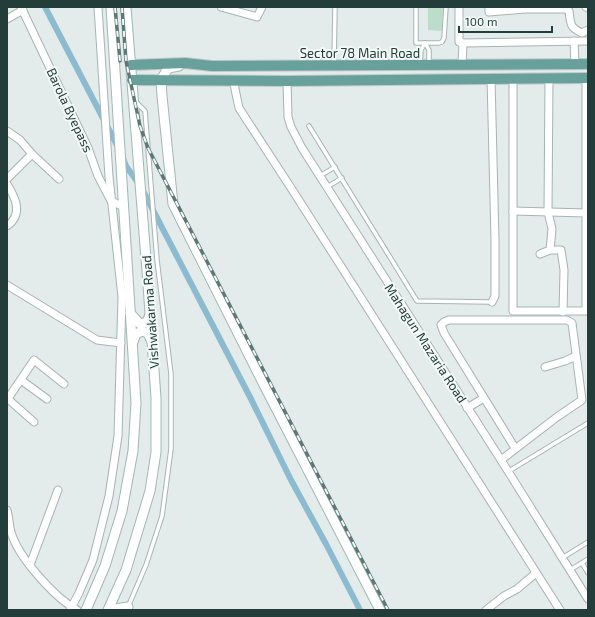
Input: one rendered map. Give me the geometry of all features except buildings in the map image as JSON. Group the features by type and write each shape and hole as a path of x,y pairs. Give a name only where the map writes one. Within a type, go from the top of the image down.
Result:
{"main road":[{"name":"Vishwakarma Road","path":"86,610 105,566 122,511 133,451 136,403 111,7"},
{"name":"Vishwakarma Road","path":"109,610 126,570 150,491 156,452 156,398 126,7"},
{"name":"Sector 78 Main Road","path":"131,64 185,63 212,66 588,64"},
{"path":"185,63 180,66 168,68 161,80 174,204 266,388 380,610"},
{"path":"378,65 384,67 385,69 384,75 378,80"},
{"name":"Sector 78 Main Road","path":"132,80 287,81 587,78"},
{"path":"130,313 140,324 147,322 150,315"},
{"path":"132,344 136,334 142,331 148,333 152,342"},
{"path":"109,610 128,609"}],"street":[{"path":"7,510 11,533 30,565 45,584 73,609 93,560 109,496 118,436 122,298 109,177 98,7"},
{"path":"221,7 257,17 262,7"},
{"path":"459,7 459,39 460,42 463,43 574,41 586,37"},
{"path":"489,7 489,12 525,8 566,9 569,11 570,24 574,29 586,37 588,47"},
{"path":"7,19 22,9"},
{"name":"Barola Byepass","path":"22,9 88,148 98,176 111,201"},
{"path":"574,41 575,64"},
{"path":"462,65 463,43"},
{"path":"491,78 495,240 495,296 492,302"},
{"path":"513,78 513,311 562,312 586,311 587,78"},
{"path":"549,78 548,212 552,229 550,250"},
{"path":"234,80 239,108 560,610"},
{"name":"Mahagun Mazaria Road","path":"287,81 287,109 290,127 302,148 588,598"},
{"path":"7,131 20,140 32,154 59,179"},
{"path":"7,179 32,154"},
{"path":"7,184 15,197 17,211 13,222 7,226"},
{"path":"111,201 124,207"},
{"path":"512,211 586,213"},
{"path":"540,254 550,250 561,250 564,270 562,312"},
{"path":"7,285 97,340 121,343"},
{"path":"501,460 515,448 582,400 572,323 567,320 449,320 444,322 442,325 444,333 515,448"},
{"path":"545,367 576,356"},
{"path":"34,422 7,400 34,360 64,384"},
{"path":"21,380 47,399"},
{"path":"468,408 484,398"},
{"path":"30,565 58,490"},
{"path":"486,610 504,596 517,589 536,573"}],"lane":[{"path":"334,66 335,7"},
{"path":"416,7 416,43 442,42 444,38 446,7"},
{"path":"425,43 420,50 425,65"},
{"path":"425,43 429,50 425,65"},
{"path":"128,609 146,565 162,516 171,449 171,374 157,260 145,112 134,100"},
{"path":"309,126 417,301 492,302"},
{"path":"320,176 335,167"},
{"path":"327,187 342,178"},
{"path":"508,472 588,423"},
{"path":"562,558 588,542"},
{"path":"570,570 588,559"},
{"path":"582,563 588,573"}],"green space":[{"path":"428,7 443,7 442,31 428,30"}],"waterway":[{"path":"45,7 118,147"},
{"path":"123,158 126,166 141,187 250,397 291,480 360,610"}],"railway":[{"path":"115,7 120,61"},
{"path":"122,7 126,61 140,126 148,148 388,610"}]}
